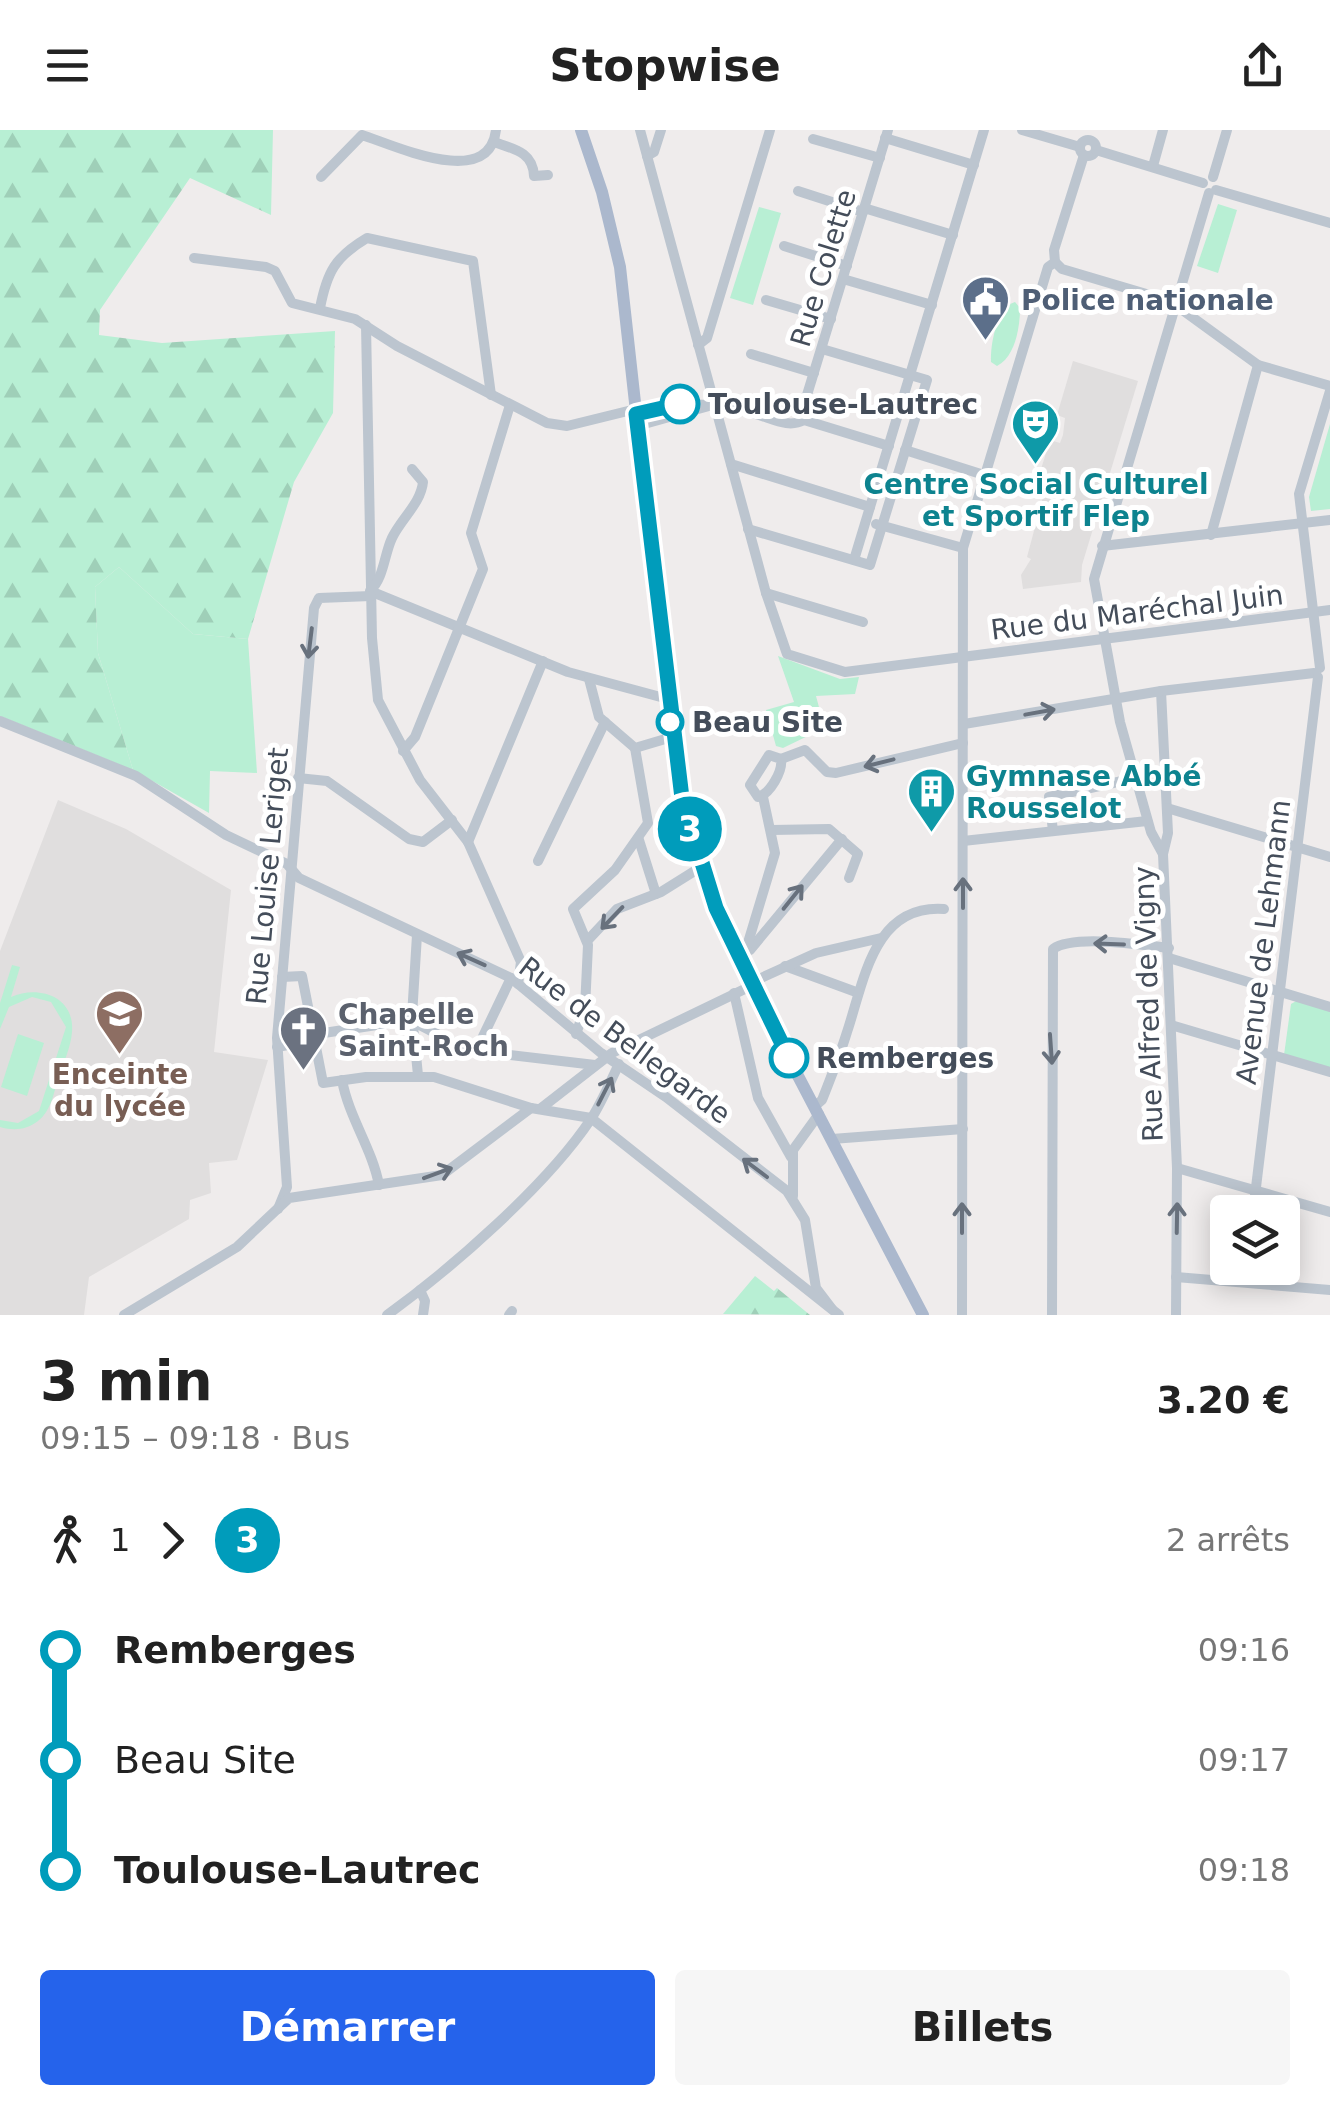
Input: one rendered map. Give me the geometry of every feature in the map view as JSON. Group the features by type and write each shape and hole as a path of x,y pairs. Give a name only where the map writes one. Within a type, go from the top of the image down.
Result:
{"main road":[{"path":"581,130 616,249 672,738 701,868 750,984 923,1315"}],"street":[{"path":"640,130 766,594 864,622"},
{"path":"647,156 654,152 662,130"},
{"path":"698,345 708,338 770,130"},
{"path":"854,560 984,130"},
{"path":"1022,130 1085,142"},
{"path":"1044,130 1085,142 1096,150 1330,220"},
{"path":"1153,166 1163,130"},
{"path":"1163,854 1142,802 1115,698 1094,580 1227,130"},
{"path":"321,177 357,133 453,162 475,160 496,136 525,153 532,162 534,176 548,176"},
{"path":"886,134 974,165"},
{"name":"Rue Colette","path":"804,420 814,373 886,134"},
{"path":"814,140 880,158"},
{"path":"1085,142 1054,250 1055,262 1062,269 1176,304 1258,366 1330,389"},
{"path":"798,191 953,235"},
{"path":"320,308 329,268 342,252 367,238 473,261 491,395"},
{"path":"784,246 847,266"},
{"path":"194,258 275,271 292,303 320,308 366,326 546,423 566,426 715,404 792,425 804,420 889,446"},
{"path":"962,1315 963,548 1048,267 1055,262"},
{"path":"843,279 932,305"},
{"path":"766,300 831,319"},
{"path":"366,326 370,594 378,700 403,751 468,842 521,962 476,1051"},
{"path":"748,529 870,565 926,380 822,349"},
{"path":"751,354 814,373"},
{"path":"1210,535 1258,366"},
{"name":"Avenue de Lehmann","path":"1255,1195 1321,672 1300,494 1330,389"},
{"path":"403,751 415,737 484,569 472,533 510,405"},
{"path":"906,450 984,475"},
{"path":"731,464 870,506"},
{"path":"370,594 391,539 422,493 423,482 412,468"},
{"path":"1102,546 1330,520"},
{"path":"866,521 963,548"},
{"path":"370,594 588,679 668,700"},
{"name":"Rue Louise Leriget","path":"278,1209 286,1178 277,1046 314,608 319,598 370,594"},
{"name":"Rue du Maréchal Juin","path":"766,594 784,651 839,672 1330,610"},
{"path":"468,842 543,661"},
{"path":"964,724 1161,691 1321,672"},
{"path":"576,1034 585,1008 587,942 573,909 639,840 648,823 649,809 635,748 605,722 595,706 588,679"},
{"name":"Rue Alfred de Vigny","path":"1161,691 1166,803 1163,854 1177,1168 1176,1315"},
{"name":"Rue de Bellegarde","path":"0,722 136,776 226,836 514,981 576,1034 793,1196"},
{"path":"538,861 605,722"},
{"path":"635,748 672,738"},
{"path":"781,758 802,750 827,772 836,773 964,743"},
{"path":"763,797 754,794 750,784 765,758 774,754 781,758"},
{"path":"742,959 775,844 763,797 782,768 781,758"},
{"path":"298,778 327,781 409,839 423,842 452,820"},
{"path":"1053,831 1049,797 1136,778"},
{"path":"1142,802 1166,803 1330,857"},
{"path":"962,841 1148,820"},
{"path":"772,830 823,827 858,854 849,878"},
{"path":"742,959 842,839"},
{"path":"639,840 656,894"},
{"path":"587,942 618,909 656,894 701,868"},
{"path":"790,1157 822,1100 849,1028 865,964 881,938 914,910 944,909"},
{"path":"418,935 412,1022 418,1075"},
{"path":"124,1315 238,1247 289,1198 447,1172 606,1057 785,966 844,944 881,938"},
{"path":"1052,1315 1052,951 1067,943 1169,953 1330,1006"},
{"path":"785,966 856,992"},
{"path":"282,977 302,976 311,1038 323,1083 418,1075 482,1088 536,1108 591,1118 802,1290 836,1312"},
{"path":"734,993 761,1108 790,1157 793,1196 811,1245 813,1277 836,1312"},
{"path":"277,1046 412,1022 452,1044 476,1051 595,1065"},
{"path":"1172,1025 1330,1072"},
{"path":"386,1315 420,1290 526,1193 591,1118 619,1064"},
{"path":"342,1080 346,1106 375,1162 379,1185"},
{"path":"832,1138 963,1129"},
{"path":"1177,1168 1330,1212"},
{"path":"286,1178 304,1194"},
{"path":"1176,1277 1210,1276"},
{"path":"802,1290 813,1277"},
{"path":"1300,1284 1330,1290"},
{"path":"420,1290 423,1315"}],"shaded area":[{"path":"1073,361 1138,381 1082,565 1081,582 1023,589 1021,575 1031,559 1027,557 1046,486 1037,482 1050,440 1060,443 1063,435 1065,418 1057,415"},
{"name":"Enceinte du lycée","path":"58,800 126,829 231,890 214,1052 268,1060 237,1160 209,1163 211,1193 190,1200 189,1219 89,1277 84,1315 0,1315 0,951"}],"green space":[{"path":"0,130 273,130 271,215 190,178 100,310 99,335 162,343 335,331 333,413 294,482 248,639 193,634 119,567 95,587 98,653 133,770 0,716"},
{"path":"1218,204 1237,210 1218,273 1197,266"},
{"path":"759,207 781,213 753,305 730,298"},
{"path":"1015,302 1020,308 1015,341 1008,356 997,366 991,362 996,328 1004,311"},
{"path":"1330,424 1330,509 1311,511 1309,497"},
{"path":"119,567 193,634 248,639 257,773 210,771 209,813 133,770 98,653 95,587"},
{"path":"778,656 840,679 859,677 855,694 816,696 823,722 817,724 818,731 783,748 776,746 766,710 794,702"},
{"path":"12,965 20,967 11,997 32,992 53,996 68,1010 72,1032 46,1112 33,1124 15,1129 0,1127 0,1120 18,1123 39,1111 66,1027 51,1002 32,997 9,1007 0,1029 0,1003"},
{"path":"1298,1000 1330,1010 1330,1069 1284,1055 1291,1004"},
{"path":"18,1034 44,1043 27,1096 1,1087"},
{"path":"755,1276 774,1291 777,1288 810,1315 723,1314"}],"bus line":[{"name":"3","path":"680,404 636,414 677,770 697,855 716,908 789,1058"}],"place":[{"name":"Police nationale","path":"986,342"},
{"name":"Toulouse-Lautrec","path":"680,404"},
{"name":"Centre Social Culturel et Sportif Flep","path":"1036,466"},
{"name":"Beau Site","path":"670,722"},
{"name":"Gymnase Abbé Rousselot","path":"931,834"},
{"name":"Enceinte du lycée","path":"120,1056"},
{"name":"Remberges","path":"789,1058"},
{"name":"Chapelle Saint-Roch","path":"303,1072"}]}
